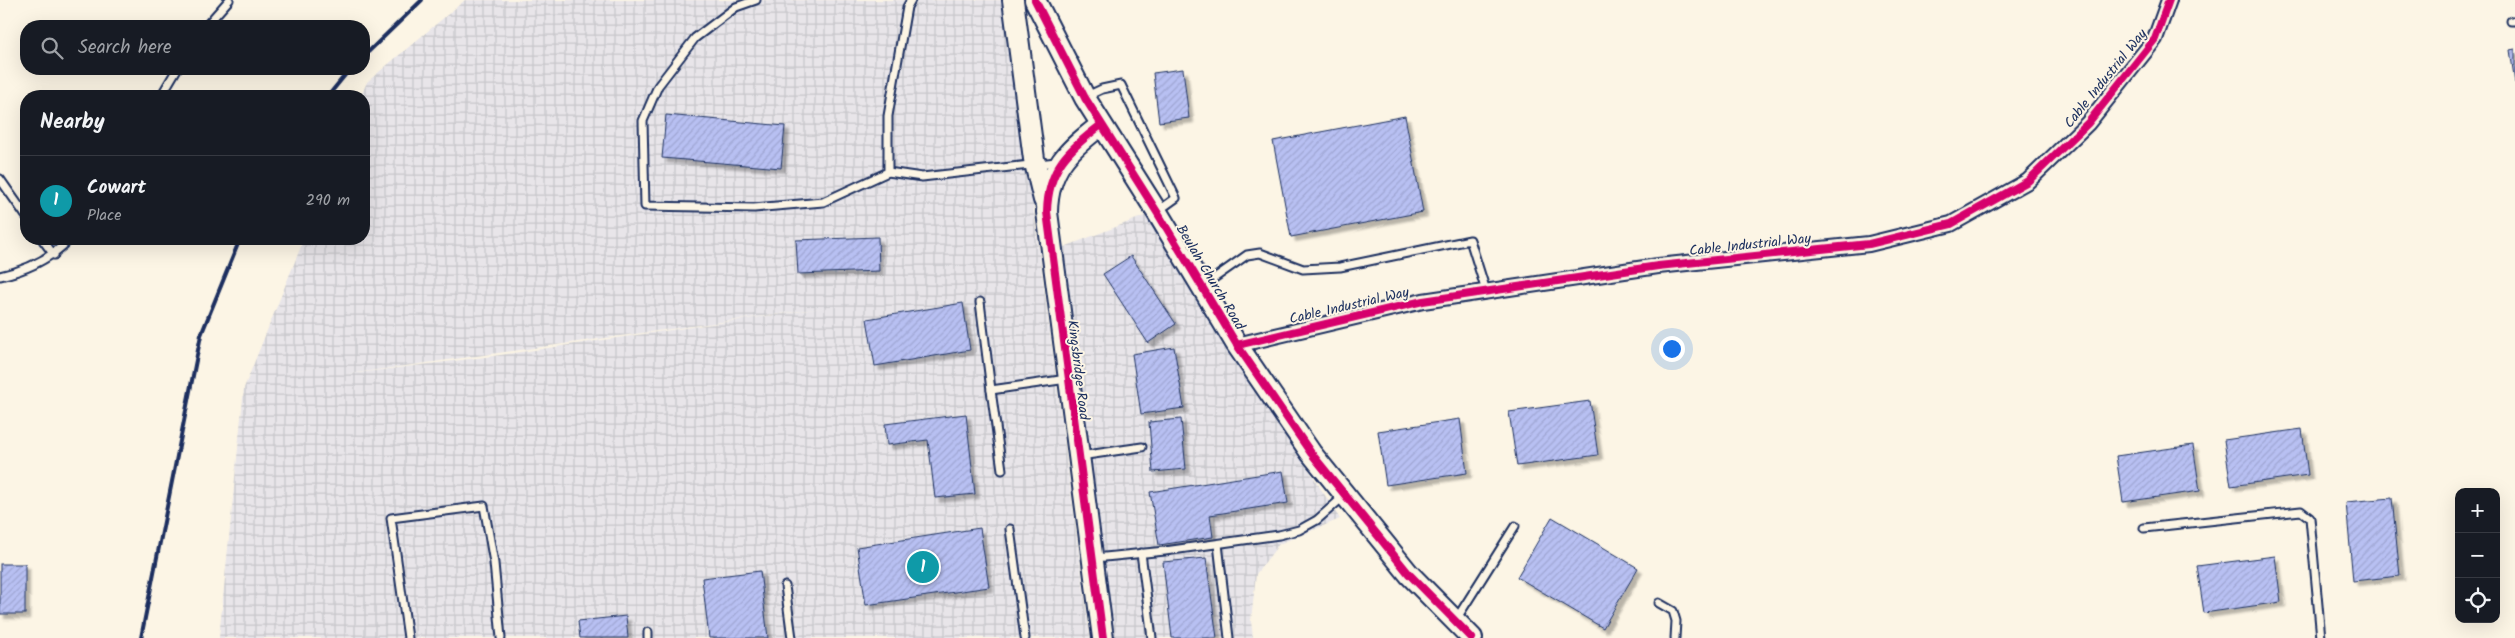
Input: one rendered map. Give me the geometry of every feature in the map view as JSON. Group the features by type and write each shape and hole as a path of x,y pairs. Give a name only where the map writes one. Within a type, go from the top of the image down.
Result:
{"street":[{"path":"1012,0 1036,166 1046,212"},
{"name":"Beulah Church Road","path":"1035,0 1085,98 1157,212 1237,345 1311,452 1409,574 1472,638"},
{"name":"Cable Industrial Way","path":"1237,345 1423,301 1658,266 1869,244 1951,224 2028,181 2088,123 2155,39 2169,0"},
{"name":"Kingsbridge Road","path":"1101,125 1075,145 1062,162 1047,191 1046,212 1103,638"}],"lane":[{"path":"211,20 229,0"},
{"path":"756,0 736,7 695,38 658,86 643,121 645,206 754,208 823,202 888,172 922,177 1062,162"},
{"path":"888,172 888,116 907,7 911,0"},
{"path":"165,90 173,75"},
{"path":"1085,98 1102,89 1121,85 1176,198 1157,212"},
{"path":"0,179 20,207"},
{"path":"1202,286 1248,255 1260,253 1303,269 1340,267 1470,240 1486,292"},
{"path":"46,245 54,255"},
{"path":"0,276 19,272 54,255 64,245"},
{"path":"980,302 1002,470"},
{"path":"991,390 1068,379"},
{"path":"1078,456 1142,447"},
{"path":"1092,558 1218,544 1278,535 1298,530 1317,520 1346,495"},
{"path":"408,638 391,518 484,506 494,563 501,638"},
{"path":"2144,528 2301,512 2310,518 2322,638"},
{"path":"1455,621 1515,526"},
{"path":"1010,529 1025,638"},
{"path":"1218,544 1230,638"},
{"path":"1141,553 1152,638"},
{"path":"786,586 792,638"},
{"path":"1659,603 1673,611 1676,621 1675,638"}],"shaded area":[{"path":"465,0 1006,0 1090,638 219,638 244,388 302,245 370,245 370,90 364,90 367,82","holes":["829,307 493,356 341,375"]},
{"path":"1147,215 1340,519 1279,544 1256,574 1251,621 1253,638 1114,638 1064,247"}],"building":[{"path":"2515,49 2515,83 2510,50"},
{"path":"1183,69 1189,118 1159,122 1153,73"},
{"path":"666,115 785,126 781,168 662,158"},
{"path":"1405,116 1423,212 1291,237 1273,141"},
{"path":"878,237 879,271 798,274 796,240"},
{"path":"1131,256 1176,324 1148,343 1103,274"},
{"path":"963,303 970,350 875,366 867,319"},
{"path":"1174,347 1184,408 1141,414 1132,354"},
{"path":"1590,401 1598,455 1517,466 1509,412"},
{"path":"966,414 975,494 935,498 928,440 887,445 885,424"},
{"path":"1181,419 1186,469 1153,472 1149,422"},
{"path":"1460,419 1467,473 1386,485 1378,431"},
{"path":"2302,429 2308,475 2231,486 2224,440"},
{"path":"2193,445 2200,491 2123,502 2116,456"},
{"path":"1283,471 1288,503 1210,515 1213,537 1159,545 1150,492"},
{"path":"2392,498 2400,576 2353,581 2346,502"},
{"path":"1552,517 1638,568 1603,628 1517,577"},
{"path":"980,528 989,587 866,605 857,547"},
{"path":"2275,556 2281,602 2204,613 2197,566"},
{"path":"1206,558 1217,638 1172,638 1163,562"},
{"path":"0,564 25,564 25,614 0,614"},
{"path":"760,571 768,638 709,638 702,578"},
{"path":"626,616 628,638 580,638 578,621"}],"railway":[{"path":"370,50 422,0"},
{"path":"333,90 345,75"},
{"path":"141,638 201,335 238,245"}],"cycle path":[{"path":"1035,0 1085,98 1157,212 1237,345 1311,453 1409,574 1472,638"},
{"path":"1237,345 1423,301 1658,266 1869,244 1951,224 2028,181 2088,123 2155,39 2169,0"},
{"path":"1101,125 1079,143 1062,161 1051,183 1047,212 1103,638"}],"place":[{"name":"Cowart","path":"923,567"}]}
